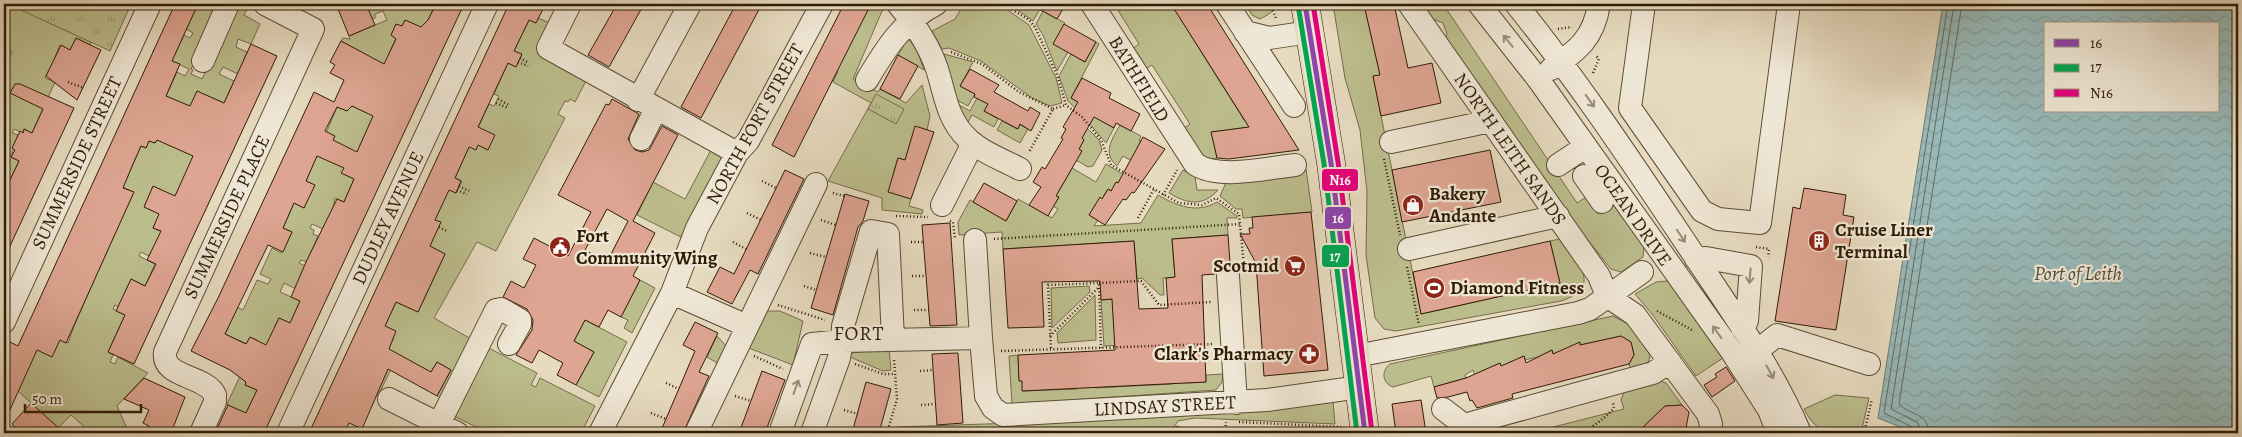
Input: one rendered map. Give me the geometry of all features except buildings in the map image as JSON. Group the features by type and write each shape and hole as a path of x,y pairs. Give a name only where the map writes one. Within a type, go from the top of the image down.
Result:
{"main road":[{"path":"1305,4 1331,163 1365,430"}],"street":[{"name":"SUMMERSIDE STREET","path":"4,322 150,4"},
{"path":"203,61 228,4"},
{"name":"SUMMERSIDE PLACE","path":"201,433 215,402 214,393 208,386 169,366 165,360 165,352 313,29 266,4"},
{"name":"DUDLEY AVENUE","path":"288,433 487,4"},
{"path":"570,4 548,48 737,153"},
{"path":"641,139 647,104 690,4"},
{"name":"NORTH FORT STREET","path":"600,433 672,293 692,237 737,153 748,141 822,4"},
{"path":"904,12 936,4"},
{"name":"BATHFIELD","path":"1092,4 1195,164 1211,172 1295,165"},
{"path":"1227,4 1294,106"},
{"name":"NORTH LEITH SANDS","path":"1409,4 1599,276 1607,296"},
{"name":"OCEAN DRIVE","path":"1478,4 1538,79 1585,147 1603,201 1732,352 1769,410 1778,433"},
{"name":"OCEAN DRIVE","path":"1516,4 1562,61 1742,328 1784,397 1800,433"},
{"path":"1538,79 1585,43 1594,25 1600,4"},
{"path":"1644,4 1630,108 1702,211 1718,219 1760,223 1790,4"},
{"path":"904,12 929,50 951,118 972,143 1020,169"},
{"path":"867,80 888,45 904,12"},
{"path":"1245,32 1269,38 1310,32"},
{"path":"1391,142 1491,121"},
{"path":"942,204 972,143"},
{"path":"1558,165 1585,147"},
{"path":"1584,176 1603,201"},
{"path":"696,433 760,299 822,188"},
{"path":"1405,249 1558,216"},
{"path":"812,433 841,342 871,231 888,234 893,339"},
{"name":"LINDSAY STREET","path":"976,240 981,345 986,396 993,408 1003,415 1236,412 1360,387"},
{"path":"1696,259 1706,258 1751,266 1747,321 1742,328"},
{"path":"1356,356 1578,313 1590,309 1642,272"},
{"path":"1228,276 1236,412"},
{"path":"672,293 748,326"},
{"path":"1607,296 1631,311 1670,362 1708,414 1711,424 1710,433"},
{"path":"389,399 448,429 496,310 501,309 520,320 520,324 509,344"},
{"path":"1757,351 1777,335 1869,364"},
{"path":"780,433 812,344 893,339 981,345"},
{"path":"1442,409 1461,429 1540,409 1612,384 1653,373 1670,362"}],"path":[{"path":"1003,4 1029,20 1040,36 1066,105 1082,117 1101,140 1111,164 1163,195 1190,205 1207,204 1216,198 1239,214 1245,274 1228,276"},
{"path":"929,50 955,53 975,60 990,69 1019,92 1053,109 1066,105"},
{"path":"519,60 529,65"},
{"path":"68,82 84,88"},
{"path":"497,101 508,106"},
{"path":"1020,169 1053,109"},
{"path":"1391,142 1382,146 1405,249 1417,314"},
{"path":"1163,195 1187,154"},
{"path":"762,181 776,188"},
{"path":"458,188 468,193"},
{"path":"822,188 844,196"},
{"path":"1138,218 1154,189"},
{"path":"888,234 888,216 938,218 942,204"},
{"path":"747,213 761,220"},
{"path":"821,220 836,225"},
{"path":"976,240 1240,224"},
{"path":"439,227 447,231"},
{"path":"733,242 746,249"},
{"path":"911,242 924,242"},
{"path":"810,253 826,257"},
{"path":"912,276 926,276"},
{"path":"1051,348 1048,284 1141,281 1160,304 1229,301"},
{"path":"1099,283 1102,348"},
{"path":"804,286 816,290"},
{"path":"1050,336 1099,287"},
{"path":"760,299 841,342 883,374 894,374"},
{"path":"914,310 929,310"},
{"path":"1631,311 1654,310 1697,333"},
{"path":"887,433 897,399 893,339"},
{"path":"981,345 1102,348 1232,343"},
{"path":"737,348 800,377"},
{"path":"920,371 933,370"},
{"path":"666,383 679,389"},
{"path":"1585,433 1592,426 1606,418 1614,408 1612,384"},
{"path":"735,396 751,401"},
{"path":"1864,433 1872,399"},
{"path":"921,405 936,404"},
{"path":"844,410 858,414"},
{"path":"1236,412 1365,430"},
{"path":"651,413 666,420"},
{"path":"1174,433 1177,426 1183,421"},
{"path":"1218,421 1226,422 1225,433"},
{"path":"724,429 736,433"}],"green space":[{"path":"8,4 24,4 22,10 91,42 90,45 76,38 69,52 60,45 55,57 58,58 59,74 49,70 45,78 55,82 32,133 24,129 21,137 21,132 14,129 12,133 18,135 11,157 19,161 9,182 4,179 4,60 7,62 12,52 4,46 4,18 10,5"},
{"path":"24,4 131,4 110,51 21,10"},
{"path":"198,4 219,4 191,69 193,70 191,74 202,79 237,4 247,9 244,15 260,24 251,44 238,39 236,47 247,52 238,74 223,67 219,74 234,81 224,103 205,95 210,145 153,228 169,235 159,255 151,252 149,256 141,252 139,256 155,264 145,286 131,279 128,311 115,305 113,309 125,315 108,352 113,355 110,362 115,364 118,357 148,373 117,406 126,426 119,433 91,433 71,415 58,428 18,391 36,349 61,337 63,341 68,343 133,192 123,187 141,146 146,148 148,143 131,132 155,143 175,100 166,96 177,72 185,76 189,69 153,52 154,49 173,58 184,35 190,38 193,33 186,29"},
{"path":"366,4 435,5 424,29 405,20 389,53 389,83 357,153 342,173 354,179 344,202 335,198 333,208 342,212 332,233 312,224 310,228 314,230 313,234 318,236 307,262 301,260 299,263 305,266 304,293 284,283 280,292 300,301 290,323 279,318 275,326 285,330 245,385 257,390 245,416 229,409 230,406 227,404 257,340 250,337 247,344 225,334 228,328 219,298 243,310 257,280 268,284 271,279 260,274 272,248 281,253 284,247 280,234 289,238 292,232 283,228 294,203 304,208 314,185 306,181 337,107 347,111 352,106 363,111 365,54 341,41 343,38 350,39 349,36 387,20 383,11 375,14 375,18 372,19"},
{"path":"870,4 885,4 853,79 878,92 880,89 906,103 922,85 930,116 927,130 915,127 905,160 898,158 893,174 911,199 909,206 923,210 922,214 882,210 882,198 828,181 871,103 833,82 838,71 816,59 817,57 838,67"},
{"path":"977,4 999,4 1029,25 1056,78 1062,103 1050,106 1032,98 981,61 949,48 942,49 932,31 955,19 961,9"},
{"path":"1009,4 1030,4 1040,9 1033,21"},
{"path":"1114,4 1171,4 1244,120 1251,127 1212,132 1217,158 1207,160 1178,132 1190,124 1152,65 1141,72 1128,52 1139,44"},
{"path":"1245,4 1276,4 1268,15 1260,19 1252,15"},
{"path":"1333,4 1364,4 1380,75 1373,76 1421,314 1560,283 1550,241 1560,239 1583,273 1584,281 1581,289 1574,295 1561,301 1396,331 1384,329 1375,318 1366,255 1367,191 1360,130 1345,78"},
{"path":"1421,4 1443,4 1577,203 1586,197 1598,214 1613,204 1644,246 1643,257 1621,272 1611,269 1570,218 1445,41 1447,34 1443,23 1426,16"},
{"path":"1043,11 1065,23 1054,44 1068,52 1057,71 1043,35 1036,24"},
{"path":"538,18 552,24 538,53 587,79 575,102 570,99 568,102 565,101 558,114 565,118 496,251 477,242 434,318 473,340 443,399 437,396 451,370 437,362 431,372 392,367 378,396 356,385 384,377 387,371 380,336 392,342 394,338 385,326 396,302 418,312 445,254 424,243 441,222 435,220 449,189 456,193 462,181 455,178 469,147 478,145 488,150 478,128 489,104 494,106 499,96 494,94 508,63 515,66 521,54 514,51 529,20"},
{"path":"908,38 917,50 924,70 898,55"},
{"path":"1096,42 1099,44 1071,98 1085,107 1075,108 1068,101 1059,76 1071,54 1085,62"},
{"path":"944,54 973,62 960,86 975,94 968,106 955,99"},
{"path":"876,94 904,109 896,124 868,109"},
{"path":"977,98 988,104 984,111 998,119 994,127 972,115 965,127 954,102 970,111"},
{"path":"1103,110 1098,119 1114,128 1106,143 1083,116"},
{"path":"1002,121 1017,129 1020,125 1028,129 1020,143 997,130"},
{"path":"1120,125 1141,136 1139,141 1141,142 1134,162 1123,156 1117,166 1112,161 1109,151"},
{"path":"1087,128 1099,140 1102,150 1093,166 1088,167 1076,160 1081,151 1079,149"},
{"path":"713,146 725,152 681,237 637,215 653,182 685,199"},
{"path":"1106,164 1124,175 1111,191 1108,189 1102,199 1100,198 1089,215 1098,220 1094,226 1141,223 1158,195 1180,205 1195,208 1210,206 1217,202 1237,216 1237,218 1227,218 1228,235 1172,239 1174,267 1178,267 1179,277 1163,278 1164,295 1160,295 1142,278 1137,279 1134,241 1003,249 1002,232 959,235 958,222 970,200 1006,221 1018,199 1052,218 1058,209 1053,206 1059,198 1056,196 1072,168 1096,182"},
{"path":"1306,169 1312,212 1243,218 1242,209 1236,209 1220,196 1225,185 1225,175"},
{"path":"1183,170 1195,177 1197,190 1218,190 1207,199 1195,202 1182,200 1169,193"},
{"path":"640,280 655,288 632,333 624,328 628,320 621,317"},
{"path":"1667,281 1679,289 1726,356 1696,376 1652,314 1635,294 1656,282"},
{"path":"1089,286 1090,292 1052,328 1051,288"},
{"path":"1095,295 1096,340 1058,343 1057,333"},
{"path":"1118,299 1114,311 1114,322 1121,345 1104,346 1101,300"},
{"path":"764,311 780,311 803,321 793,365 746,347"},
{"path":"1613,316 1630,325 1650,355 1648,363 1631,371 1629,364 1634,355 1631,342 1621,336 1580,345 1580,343 1553,354 1552,350 1541,356 1525,360 1524,356 1501,367 1500,363 1475,376 1473,370 1465,375 1466,378 1434,387 1431,376 1393,387 1387,383 1384,377 1385,370 1390,364"},
{"path":"585,320 627,342 599,397 576,385 594,352 574,341"},
{"path":"717,336 727,347 719,364 707,357"},
{"path":"481,344 537,373 531,385 536,387 540,378 595,406 581,433 488,433 446,412"},
{"path":"889,349 891,370 883,371 850,357 851,353"},
{"path":"1170,349 1186,383 1206,382 1206,375 1223,374 1222,382 1216,390 1012,404 1009,356 1018,355 1019,380 1022,381 1023,391 1077,389 1075,352 1095,388 1172,384"},
{"path":"1659,381 1666,383 1682,405 1665,406 1637,433 1530,433 1624,409 1621,400 1624,392"},
{"path":"1835,395 1869,398 1861,433 1827,432 1820,429 1809,418 1804,409"},
{"path":"1333,402 1335,424 1195,418 1178,421 1170,433 1131,431 895,433 897,427 1104,420"}],"water":[{"name":"Port of Leith","path":"1943,4 2238,4 2238,433 1915,433 1878,418"}],"transit line":[{"name":"16","path":"1305,4 1331,163 1365,433"},
{"name":"N16","path":"1313,4 1338,162 1372,432"},
{"name":"17","path":"1298,5 1324,164 1357,433"}],"place":[{"name":"Bakery Andante","path":"1413,205"},
{"name":"Cruise Liner Terminal","path":"1819,241"},
{"name":"Fort Community Wing","path":"560,247"},
{"name":"Scotmid","path":"1295,266"},
{"name":"Diamond Fitness","path":"1434,288"},
{"name":"Clark's Pharmacy","path":"1309,354"}],"district":[{"name":"FORT","path":"859,333"}]}
